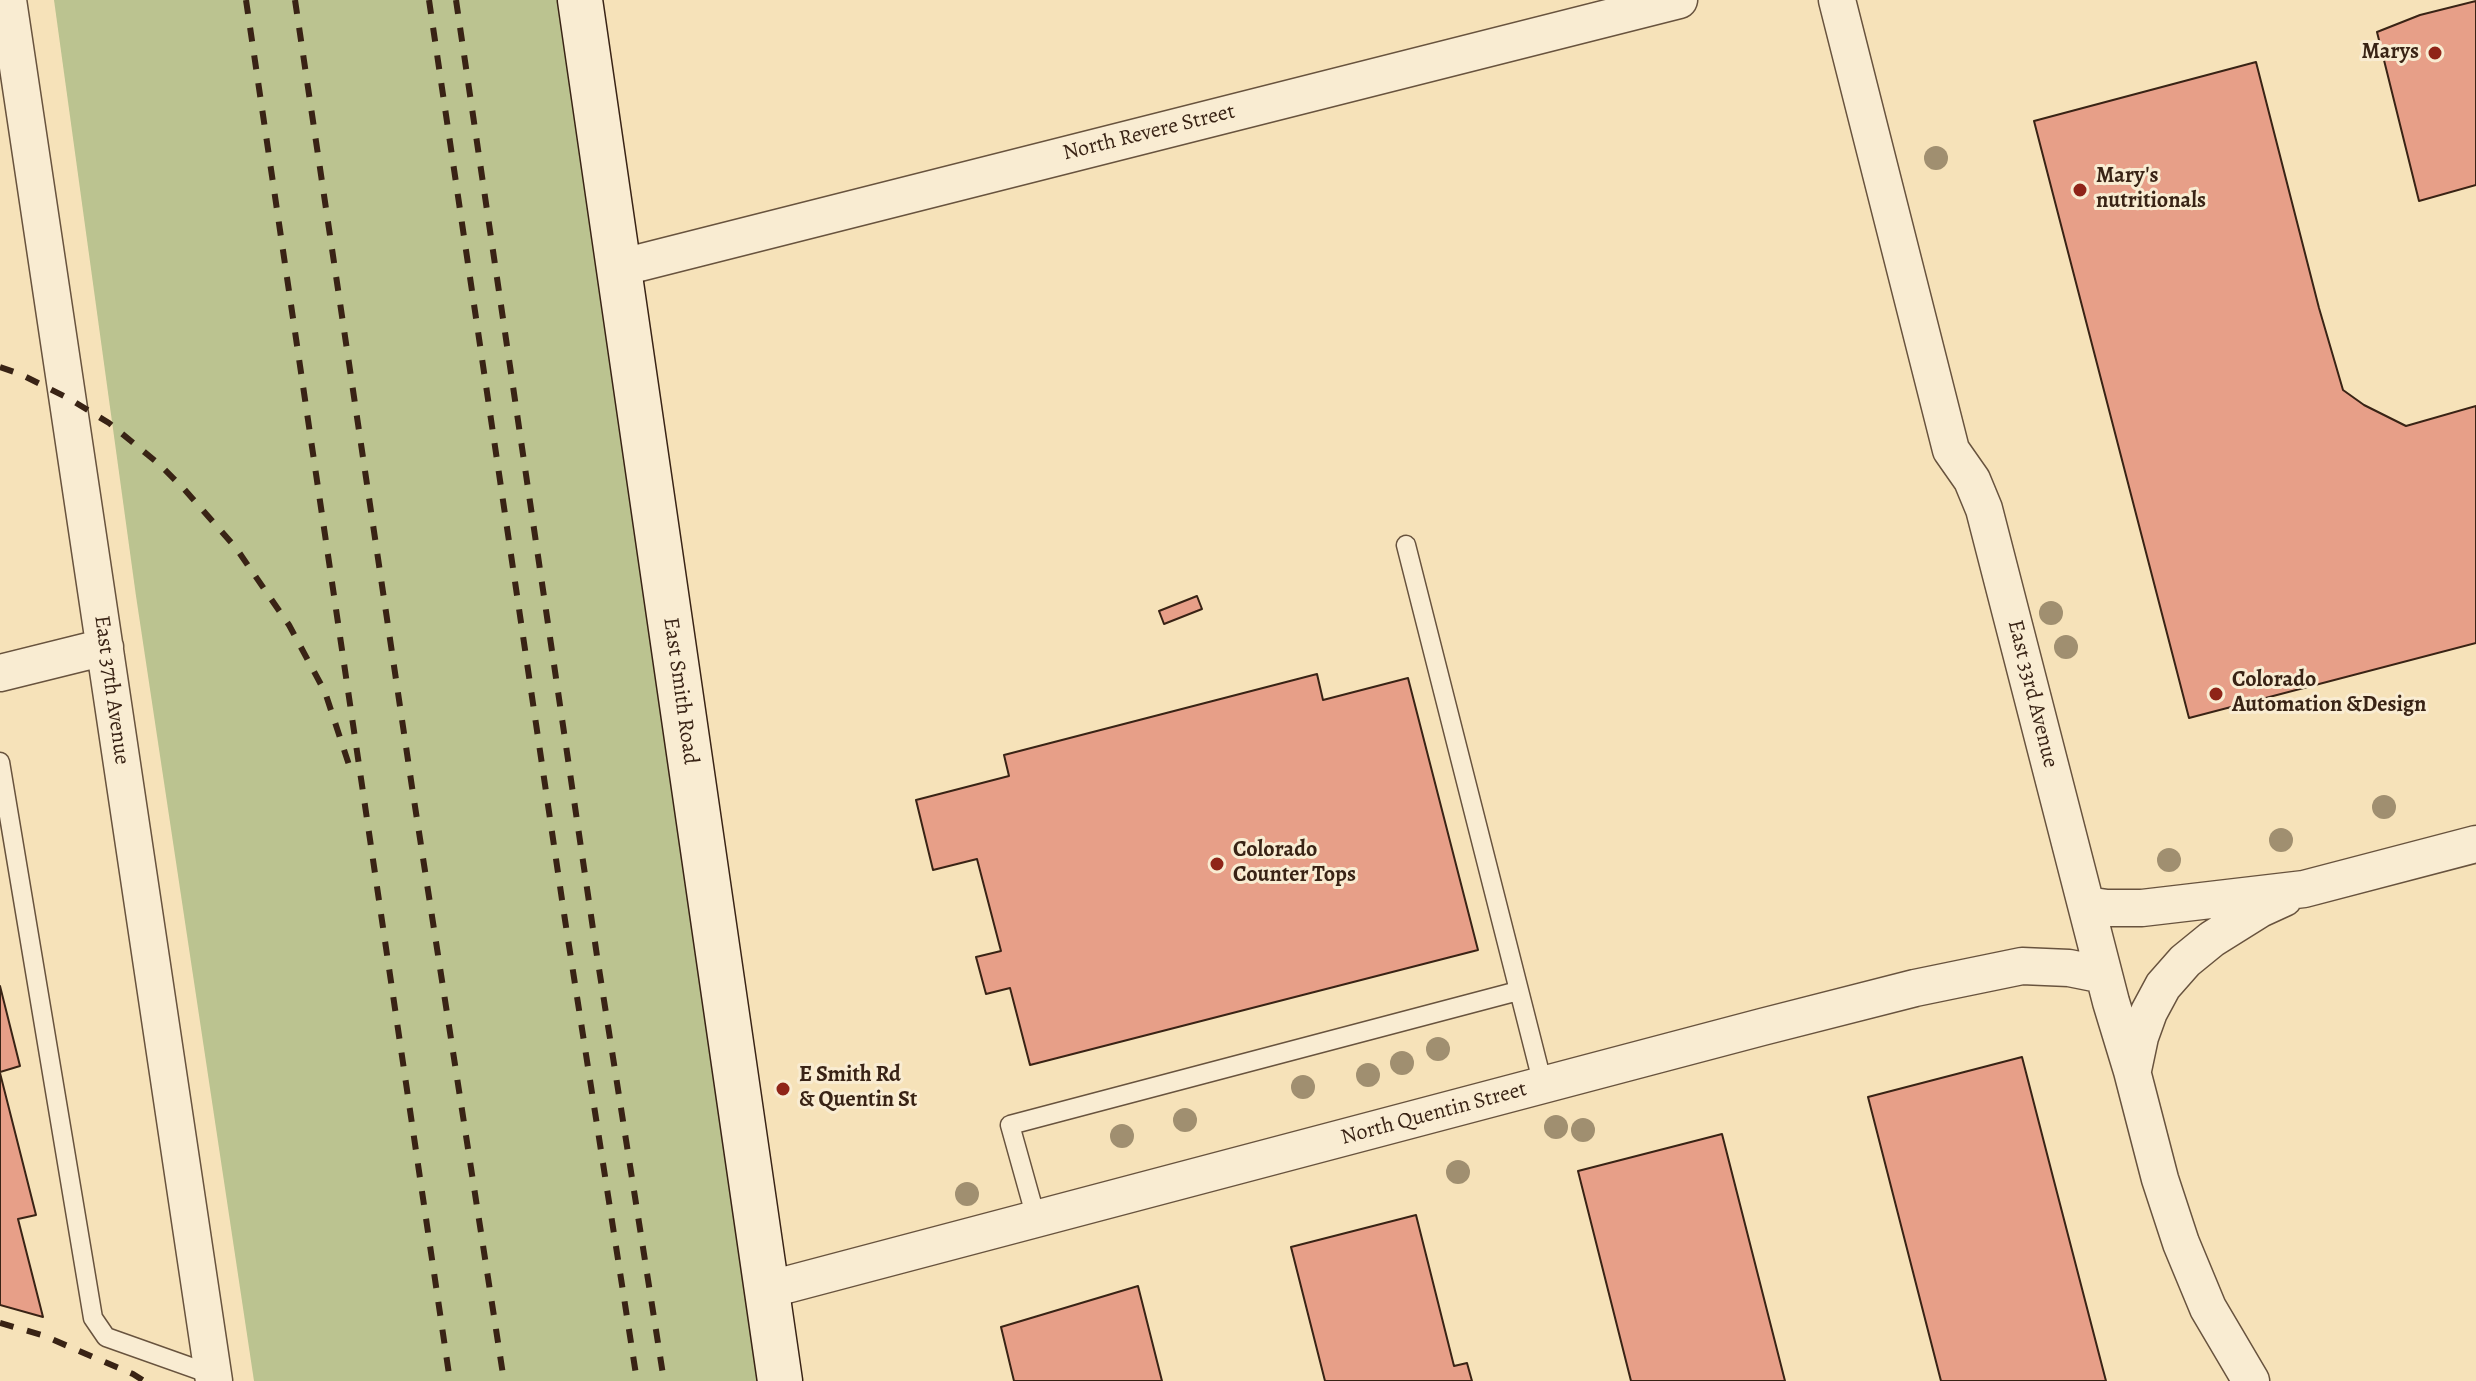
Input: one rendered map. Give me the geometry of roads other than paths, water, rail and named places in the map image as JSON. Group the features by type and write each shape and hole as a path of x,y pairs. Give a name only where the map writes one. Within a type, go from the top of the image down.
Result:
{"street":[{"name":"East 37th Avenue","path":"8,0 214,1378"},
{"name":"East Smith Road","path":"580,0 780,1381"},
{"name":"North Revere Street","path":"619,268 1679,0"},
{"name":"East 33rd Avenue","path":"1837,0 1951,450 1972,480 1984,509 2160,1179 2181,1243 2208,1308 2251,1381"},
{"path":"0,673 105,647"},
{"path":"2086,905 2142,908 2304,889 2476,844"},
{"path":"2132,1071 2149,1012 2163,986 2180,967 2228,928 2304,889"},
{"name":"North Quentin Street","path":"767,1290 1777,1023 1982,974 2036,966 2104,975"}],"lane":[{"path":"1406,545 1543,1085"},
{"path":"0,762 93,1318 106,1337 214,1378"},
{"path":"1036,1218 1010,1125 1518,991"}],"railway":[{"path":"246,0 450,1381"},
{"path":"295,0 504,1381"},
{"path":"429,0 565,920 637,1381"},
{"path":"456,0 597,956 664,1381"},
{"path":"0,367 68,398 109,423 159,464 236,548 289,625 325,692 351,771"},
{"path":"0,1323 42,1335 144,1381"}],"place":[{"name":"Marys","path":"2435,53"},
{"name":"Mary's nutritionals","path":"2080,190"},
{"name":"Colorado Automation &Design","path":"2216,694"},
{"name":"Colorado Counter Tops","path":"1217,864"},
{"name":"E Smith Rd & Quentin St","path":"783,1089"}]}
